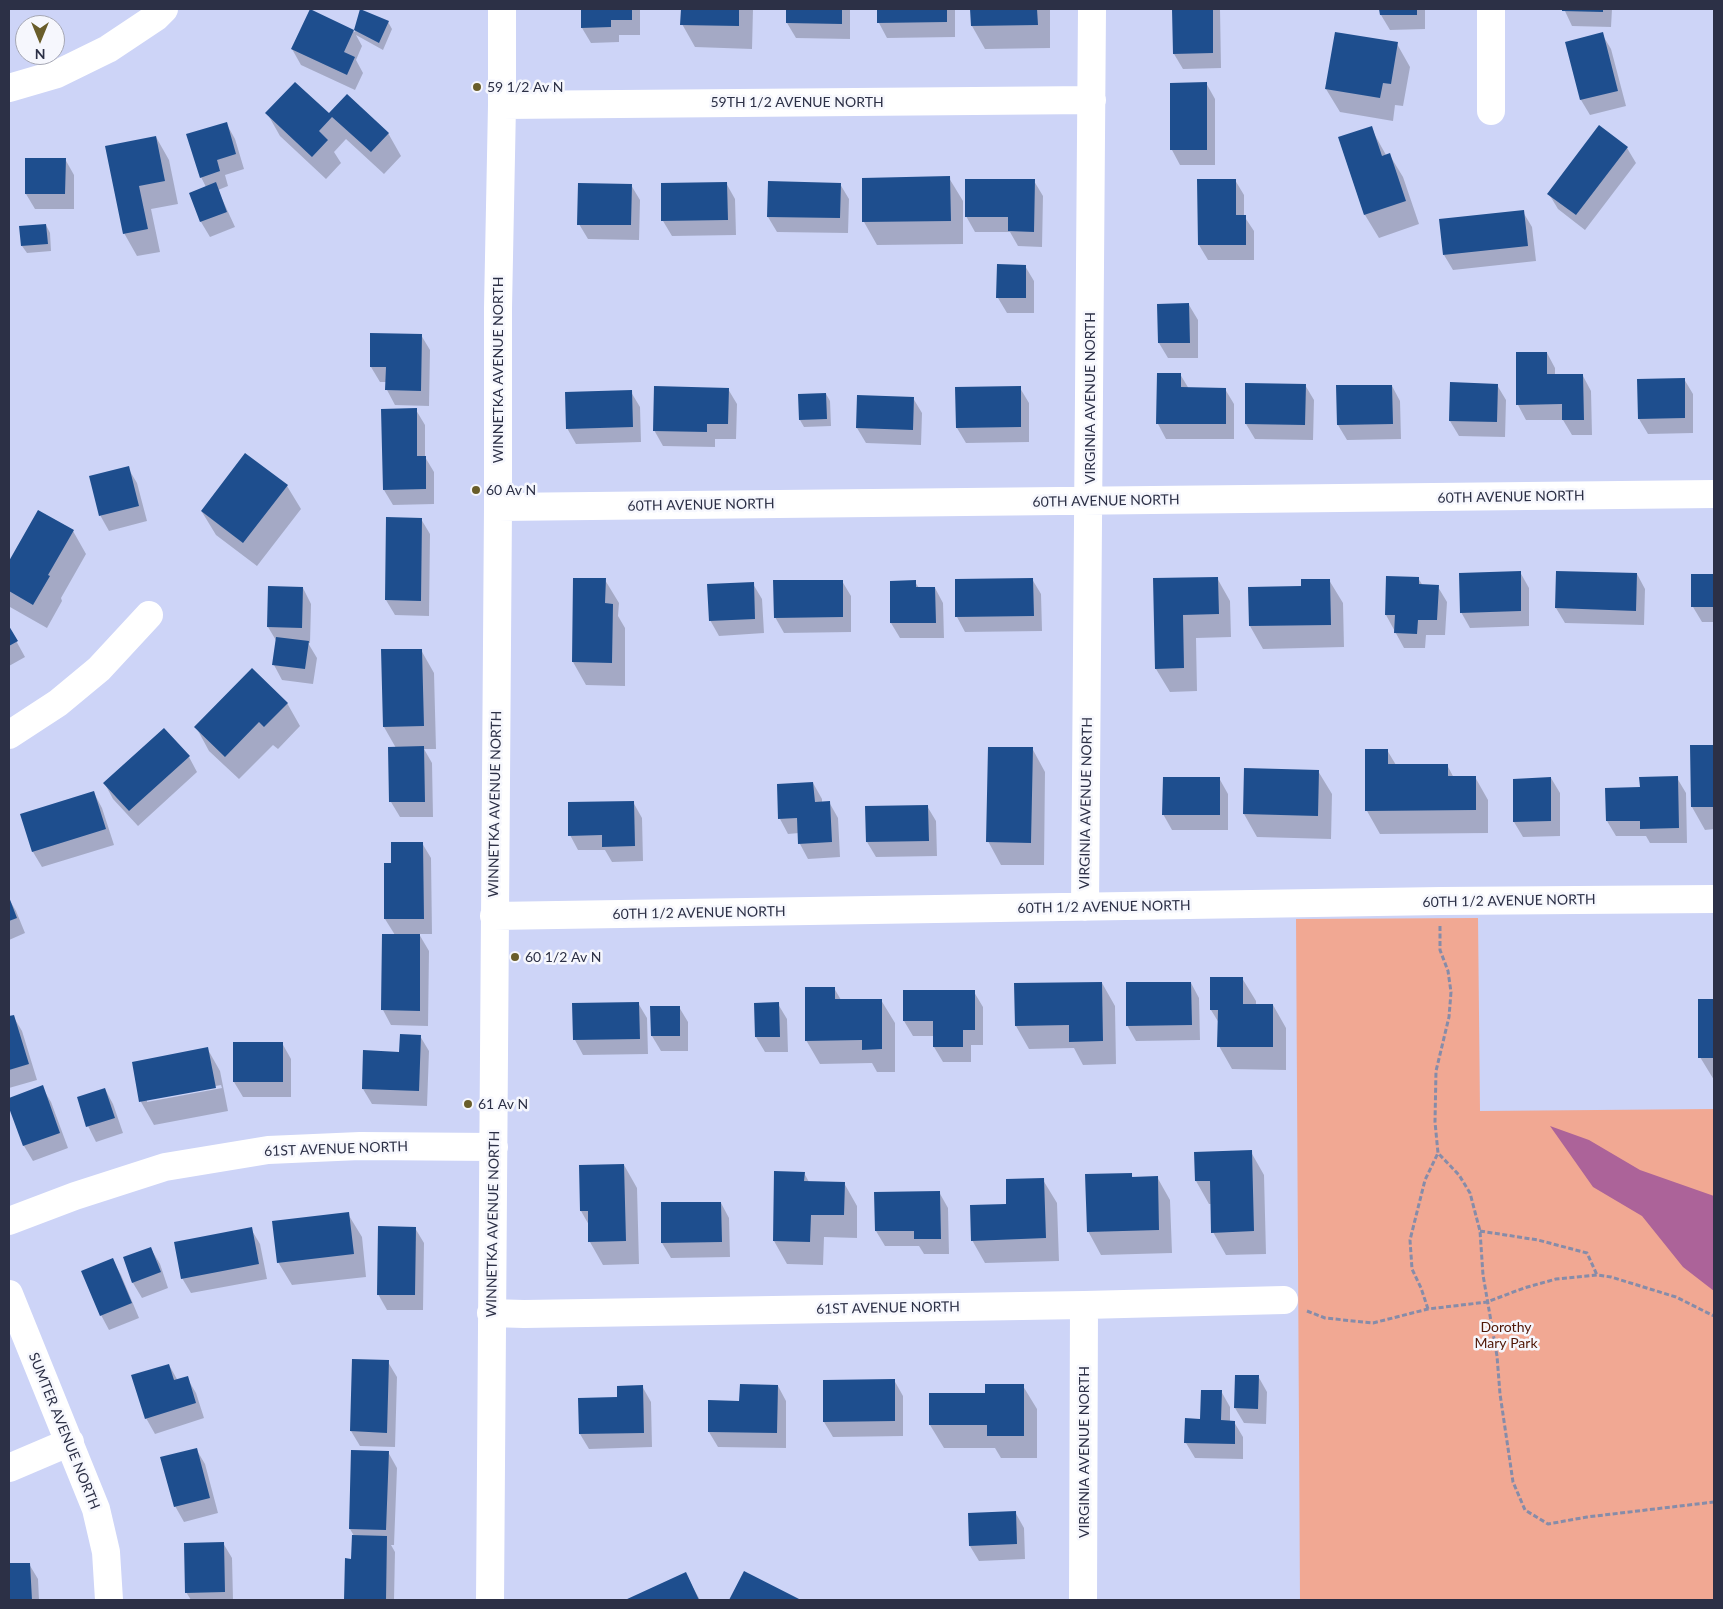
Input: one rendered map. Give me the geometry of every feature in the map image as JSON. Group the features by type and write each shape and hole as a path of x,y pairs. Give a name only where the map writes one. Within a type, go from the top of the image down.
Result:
{"street":[{"path":"9,88 57,74 99,53 156,17 164,9"},
{"name":"WINNETKA AVENUE NORTH","path":"490,1600 498,308 502,9"},
{"name":"VIRGINIA AVENUE NORTH","path":"1085,907 1092,9"},
{"path":"1491,9 1491,111"},
{"name":"59TH 1/2 AVENUE NORTH","path":"502,105 1092,100"},
{"name":"60TH AVENUE NORTH","path":"498,507 1714,494"},
{"path":"9,736 58,703 99,669 149,615"},
{"name":"60TH 1/2 AVENUE NORTH","path":"494,916 1441,901 1714,899"},
{"name":"61ST AVENUE NORTH","path":"9,1221 74,1196 165,1167 268,1150 360,1146 494,1147"},
{"name":"SUMTER AVENUE NORTH","path":"9,1294 96,1509 106,1552 109,1600"},
{"name":"61ST AVENUE NORTH","path":"491,1313 544,1314 1284,1300"},
{"name":"VIRGINIA AVENUE NORTH","path":"1083,1600 1084,1305"},
{"path":"9,1468 70,1442"}],"path":[{"path":"1428,1309 1412,1269 1410,1240 1425,1180 1438,1153 1435,1122 1436,1071 1449,1017 1450,992 1448,971 1440,950 1440,918"},
{"path":"1438,1153 1459,1175 1470,1193 1480,1231 1483,1275 1497,1356 1500,1394 1513,1482 1525,1510 1548,1524 1587,1517 1714,1502"},
{"path":"1480,1231 1538,1240 1587,1253 1596,1275"},
{"path":"1284,1300 1325,1318 1373,1323 1428,1309 1487,1302 1524,1288 1556,1279 1596,1275 1611,1277 1676,1297 1714,1316"}],"green space":[{"name":"Dorothy Mary Park","path":"1478,918 1480,1111 1714,1109 1714,1600 1300,1600 1296,919"}],"shaded area":[{"path":"1550,1126 1589,1140 1640,1170 1714,1196 1714,1291 1683,1267 1642,1216 1593,1187"}],"building":[{"path":"310,9 354,30 344,52 355,57 347,75 291,49"},
{"path":"360,9 389,21 379,43 354,30"},
{"path":"581,9 632,9 632,20 611,20 611,27 581,28"},
{"path":"681,9 739,9 739,26 680,25"},
{"path":"786,9 842,9 842,24 786,23"},
{"path":"877,9 947,9 947,22 877,23"},
{"path":"970,9 1037,9 1038,25 971,26"},
{"path":"1172,9 1213,9 1213,53 1173,54"},
{"path":"1379,9 1417,9 1417,15 1380,15"},
{"path":"1562,9 1603,9 1603,12 1562,11"},
{"path":"1335,32 1398,42 1391,84 1383,83 1380,98 1325,89"},
{"path":"1603,32 1618,91 1580,100 1565,42"},
{"path":"295,82 329,113 347,94 389,133 371,152 332,117 319,131 328,140 312,157 265,113"},
{"path":"1207,82 1207,150 1170,150 1170,83"},
{"path":"227,122 236,154 217,160 220,171 200,178 186,134"},
{"path":"1599,125 1628,147 1576,215 1547,194"},
{"path":"1372,126 1382,156 1390,153 1406,201 1364,215 1338,137"},
{"path":"156,136 165,181 139,186 148,229 123,234 105,146"},
{"path":"25,158 66,158 65,194 25,194"},
{"path":"950,176 951,221 862,222 862,178"},
{"path":"965,179 1035,179 1034,232 1008,231 1008,217 965,217"},
{"path":"1197,179 1236,179 1236,215 1246,215 1246,245 1198,245"},
{"path":"768,181 841,183 840,218 767,217"},
{"path":"216,182 227,212 200,222 189,193"},
{"path":"727,182 728,220 661,221 661,183"},
{"path":"578,183 632,184 631,225 577,225"},
{"path":"1524,210 1528,246 1443,255 1439,219"},
{"path":"46,224 48,244 21,246 19,226"},
{"path":"997,264 1026,265 1026,298 996,298"},
{"path":"1189,303 1190,343 1158,343 1157,304"},
{"path":"370,333 422,334 421,391 385,390 386,367 370,367"},
{"path":"1516,352 1547,352 1547,374 1583,374 1584,420 1562,420 1562,404 1516,405"},
{"path":"1157,373 1181,373 1181,387 1226,388 1226,424 1156,424"},
{"path":"1685,378 1685,418 1638,419 1637,379"},
{"path":"1450,382 1498,384 1497,422 1449,421"},
{"path":"1245,383 1306,384 1305,425 1245,424"},
{"path":"1336,385 1392,385 1393,424 1337,425"},
{"path":"654,386 729,388 728,424 707,424 707,432 653,431"},
{"path":"1021,386 1021,427 956,428 955,387"},
{"path":"632,390 633,427 566,429 565,392"},
{"path":"826,393 827,419 799,420 798,394"},
{"path":"857,395 914,397 913,430 856,428"},
{"path":"417,408 417,456 426,456 426,489 383,490 381,409"},
{"path":"245,453 288,485 243,543 201,511"},
{"path":"129,466 139,506 99,516 89,476"},
{"path":"38,510 74,530 33,605 9,591 9,561"},
{"path":"386,517 422,518 421,601 385,600"},
{"path":"1521,571 1521,611 1460,613 1459,573"},
{"path":"1556,571 1637,573 1636,611 1555,608"},
{"path":"1691,574 1714,574 1714,607 1691,607"},
{"path":"1386,576 1419,577 1419,584 1439,585 1437,620 1418,620 1417,634 1394,633 1395,615 1385,615"},
{"path":"1218,577 1219,614 1183,615 1184,668 1155,669 1153,578"},
{"path":"573,578 606,578 605,603 613,604 612,663 572,662"},
{"path":"1033,578 1034,616 955,617 955,579"},
{"path":"1301,579 1330,579 1331,625 1249,626 1248,587 1301,586"},
{"path":"773,580 843,580 843,617 774,618"},
{"path":"916,580 916,587 935,587 936,623 890,623 890,581"},
{"path":"754,582 755,619 709,621 707,584"},
{"path":"268,586 303,587 302,628 267,627"},
{"path":"9,626 18,641 9,646"},
{"path":"276,637 309,641 305,669 272,665"},
{"path":"381,649 422,649 424,726 383,727"},
{"path":"252,668 288,703 264,727 259,722 225,757 194,727"},
{"path":"164,728 190,756 129,811 103,783"},
{"path":"1690,745 1714,745 1714,807 1691,807"},
{"path":"424,746 425,802 389,802 388,747"},
{"path":"988,747 1033,747 1031,843 986,842"},
{"path":"1365,749 1388,749 1388,764 1448,764 1448,776 1476,776 1476,810 1365,811"},
{"path":"1244,768 1319,770 1318,816 1243,814"},
{"path":"1678,776 1679,828 1640,829 1640,821 1606,821 1605,788 1640,787 1639,777"},
{"path":"1163,777 1220,777 1220,815 1162,815"},
{"path":"1551,777 1551,821 1513,822 1513,779"},
{"path":"813,782 815,802 830,801 832,842 798,844 797,818 778,819 777,784"},
{"path":"94,791 106,829 32,852 20,814"},
{"path":"634,801 635,846 602,847 602,835 568,836 568,802"},
{"path":"928,805 929,841 866,842 865,806"},
{"path":"391,842 423,842 424,919 384,919 384,863 391,863"},
{"path":"9,897 17,918 9,921"},
{"path":"382,934 420,934 420,1011 381,1010"},
{"path":"1210,977 1243,977 1243,1004 1273,1004 1273,1047 1217,1047 1218,1010 1210,1010"},
{"path":"1102,982 1103,1041 1069,1042 1069,1025 1015,1026 1014,983"},
{"path":"1126,982 1191,982 1192,1025 1126,1026"},
{"path":"805,987 835,987 835,999 882,999 882,1049 862,1050 862,1040 805,1041"},
{"path":"903,990 975,990 975,1030 963,1030 963,1047 933,1047 933,1021 903,1021"},
{"path":"1698,999 1714,999 1714,1058 1698,1058"},
{"path":"639,1002 640,1039 573,1040 572,1003"},
{"path":"779,1002 780,1037 755,1037 754,1003"},
{"path":"650,1006 680,1006 680,1036 651,1036"},
{"path":"14,1015 29,1064 9,1070 9,1016"},
{"path":"400,1034 421,1035 419,1091 362,1089 363,1050 399,1052"},
{"path":"233,1042 283,1042 283,1082 233,1082"},
{"path":"208,1047 216,1088 139,1102 132,1062"},
{"path":"43,1085 60,1133 23,1146 9,1108 9,1098"},
{"path":"105,1088 115,1118 86,1127 77,1097"},
{"path":"1252,1150 1254,1231 1211,1233 1210,1181 1195,1181 1194,1152"},
{"path":"624,1164 626,1241 588,1242 588,1211 580,1211 579,1165"},
{"path":"774,1171 805,1172 804,1181 845,1182 844,1215 811,1215 810,1242 773,1241"},
{"path":"1132,1173 1132,1177 1158,1176 1159,1230 1087,1232 1085,1174"},
{"path":"1044,1178 1046,1238 971,1241 970,1205 1006,1204 1006,1179"},
{"path":"940,1191 941,1239 914,1239 914,1231 875,1231 874,1192"},
{"path":"661,1202 721,1202 722,1242 661,1243"},
{"path":"349,1212 354,1254 277,1263 272,1221"},
{"path":"378,1226 416,1227 415,1295 377,1295"},
{"path":"252,1227 259,1264 181,1279 174,1242"},
{"path":"151,1247 161,1272 132,1283 123,1257"},
{"path":"113,1258 132,1303 100,1316 81,1271"},
{"path":"352,1359 389,1360 387,1433 350,1431"},
{"path":"169,1364 174,1380 188,1376 196,1403 145,1419 131,1375"},
{"path":"1235,1375 1259,1375 1258,1409 1234,1408"},
{"path":"895,1379 895,1421 823,1422 823,1380"},
{"path":"740,1384 778,1385 777,1433 708,1432 708,1400 739,1401"},
{"path":"985,1384 1024,1384 1024,1436 987,1436 987,1425 929,1425 929,1393 985,1393"},
{"path":"643,1385 644,1433 579,1434 578,1398 617,1397 617,1386"},
{"path":"1201,1390 1222,1390 1221,1420 1235,1421 1235,1444 1184,1443 1185,1418 1200,1419"},
{"path":"197,1448 210,1498 174,1507 160,1457"},
{"path":"351,1450 389,1451 386,1530 349,1529"},
{"path":"1016,1511 1017,1544 969,1546 968,1513"},
{"path":"352,1535 387,1536 386,1600 344,1600 345,1558 351,1559"},
{"path":"224,1542 225,1592 185,1593 184,1543"},
{"path":"9,1563 30,1563 32,1600 9,1600"},
{"path":"744,1571 801,1600 729,1600"},
{"path":"686,1572 699,1600 625,1600"}],"place":[{"name":"59 1/2 Av N","path":"477,87"},
{"name":"60 Av N","path":"476,490"},
{"name":"60 1/2 Av N","path":"515,957"},
{"name":"61 Av N","path":"468,1104"}]}
